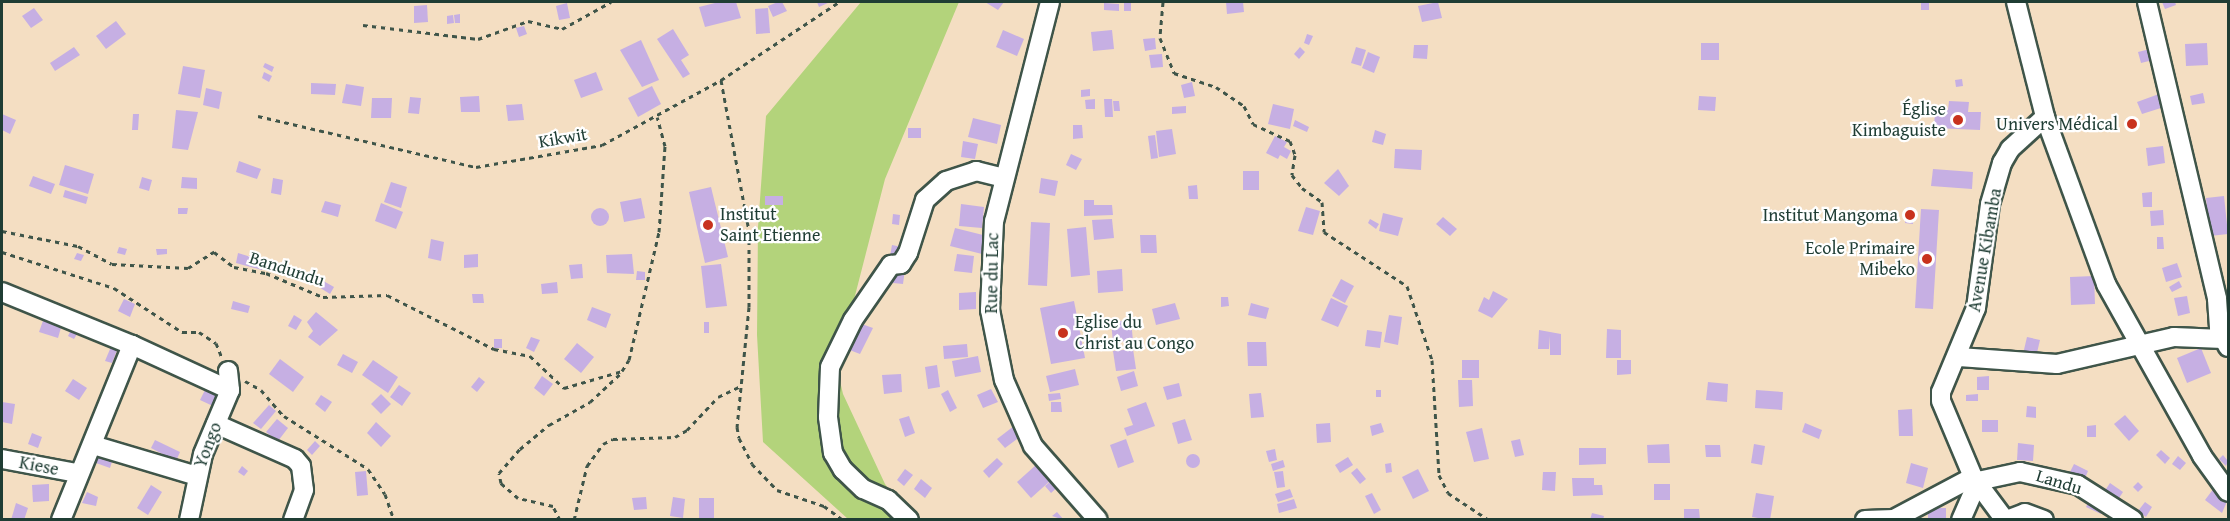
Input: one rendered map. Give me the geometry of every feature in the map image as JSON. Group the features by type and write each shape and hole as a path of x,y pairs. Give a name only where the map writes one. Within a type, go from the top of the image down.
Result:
{"street":[{"name":"Rue du Lac","path":"1050,2 994,221 990,310 997,358 1033,446 1098,519"},
{"path":"2016,2 2045,117 2082,228 2106,284 2202,456 2229,492"},
{"path":"1959,357 2056,364 2186,336 2226,343 2223,298 2147,2"},
{"name":"Avenue Kibamba","path":"2006,519 1976,479 1941,401 1942,385 1959,357 1980,293 1990,204 2002,163 2010,149 2045,117"},
{"path":"909,519 888,500 863,489 843,470 833,453 828,417 830,367 853,320 891,265 901,264 908,253 925,200 946,180 976,171 1004,178"},
{"path":"2,292 132,345 230,390"},
{"path":"61,519 77,473 93,446 105,404 132,345"},
{"name":"Yongo","path":"189,519 197,476 230,390 228,371"},
{"path":"216,424 295,459 302,466 304,490 293,519"},
{"path":"93,446 197,476"},
{"name":"Kiese","path":"2,459 77,473"},
{"name":"Landu","path":"1865,519 1894,519 1976,479 2006,473 2033,472 2078,485 2133,519"},
{"path":"1962,519 1976,479"},
{"path":"2006,519 2025,513 2044,519"}],"path":[{"path":"363,25 478,39 528,21 562,29 611,2"},
{"name":"Kikwit","path":"258,116 476,167 602,145 721,80 839,2"},
{"path":"1163,2 1160,38 1174,73 1216,87 1244,106 1253,124 1290,141 1295,155 1292,175 1302,188 1322,202 1324,232 1407,286 1432,360 1439,475 1448,493 1489,519"},
{"path":"721,80 749,231 748,307 737,427 752,464 777,490 824,506 843,519"},
{"path":"560,519 553,506 518,498 501,483 498,473 520,449 549,425 590,402 622,372 639,329 660,232 665,146 657,117"},
{"name":"Bandundu","path":"2,231 78,246 112,264 188,267 214,252 234,267 266,273 323,297 387,295 494,349 530,356 564,388 622,372"},
{"path":"574,519 587,466 603,444 613,439 675,436 687,430 718,397 741,386"}],"green space":[{"path":"861,2 959,2 885,179 848,323 833,351 843,394 885,484 911,519 848,519 763,442 757,335 758,227 766,116"}],"building":[{"path":"719,2 736,2 741,18 705,27 699,7"},
{"path":"782,2 787,11 773,17 768,6"},
{"path":"817,2 830,2 819,7"},
{"path":"985,2 1004,2 998,10"},
{"path":"1124,2 1131,2 1131,11 1124,11"},
{"path":"1226,2 1243,2 1244,12 1227,14"},
{"path":"1438,2 1442,18 1422,22 1418,6"},
{"path":"1921,2 1929,2 1929,10 1921,10"},
{"path":"2162,2 2175,2 2176,5 2165,9"},
{"path":"567,3 570,18 559,20 556,6"},
{"path":"1104,3 1119,4 1119,11 1104,10"},
{"path":"427,5 428,22 414,23 414,6"},
{"path":"34,8 43,20 31,28 22,16"},
{"path":"768,8 770,33 756,34 755,9"},
{"path":"460,14 460,23 455,23 454,15"},
{"path":"453,15 454,23 447,24 447,16"},
{"path":"116,21 126,34 106,49 96,36"},
{"path":"524,26 527,34 519,37 516,28"},
{"path":"673,29 689,55 681,60 690,74 683,78 657,39"},
{"path":"1003,30 1024,39 1017,56 996,47"},
{"path":"1112,30 1114,49 1093,51 1091,32"},
{"path":"1307,34 1313,36 1309,45 1304,43"},
{"path":"1155,38 1156,49 1145,51 1143,39"},
{"path":"641,40 659,80 642,87 620,50"},
{"path":"1701,43 1719,43 1719,60 1701,60"},
{"path":"2207,43 2208,65 2186,66 2185,44"},
{"path":"1414,45 1428,45 1427,59 1413,58"},
{"path":"74,47 80,55 55,71 50,63"},
{"path":"1300,47 1305,52 1299,59 1294,54"},
{"path":"1356,47 1366,50 1361,66 1351,63"},
{"path":"2154,48 2157,59 2141,63 2138,52"},
{"path":"1368,52 1380,57 1374,73 1362,68"},
{"path":"1162,54 1163,67 1151,68 1149,55"},
{"path":"265,63 274,67 272,72 263,67"},
{"path":"183,66 205,70 200,98 178,94"},
{"path":"264,72 272,76 269,82 262,78"},
{"path":"596,72 603,90 581,98 574,80"},
{"path":"1962,79 1963,86 1956,87 1955,80"},
{"path":"1192,82 1195,96 1184,98 1181,85"},
{"path":"311,83 336,84 335,95 311,94"},
{"path":"346,84 364,87 361,106 342,103"},
{"path":"652,86 661,104 638,117 628,98"},
{"path":"206,88 222,92 219,109 203,105"},
{"path":"1090,89 1090,96 1081,97 1081,90"},
{"path":"2203,93 2205,103 2192,105 2190,96"},
{"path":"2159,94 2164,107 2142,114 2137,102"},
{"path":"479,96 480,112 461,112 460,97"},
{"path":"1699,96 1716,97 1715,111 1698,110"},
{"path":"410,97 421,98 419,114 408,113"},
{"path":"372,98 392,98 391,118 371,118"},
{"path":"1095,99 1095,109 1086,109 1085,100"},
{"path":"1104,99 1112,99 1113,117 1105,117"},
{"path":"1113,101 1119,101 1120,111 1114,111"},
{"name":"Église Kimbaguiste","path":"1949,101 1969,102 1968,112 1981,112 1980,130 1934,128 1935,110 1948,110"},
{"path":"522,104 524,120 508,121 506,105"},
{"path":"1273,104 1294,109 1290,129 1268,124"},
{"path":"1186,106 1186,113 1172,114 1172,107"},
{"path":"176,110 198,112 188,150 172,148"},
{"path":"2,114 16,120 10,134 2,130"},
{"path":"133,114 139,114 138,130 132,130"},
{"path":"973,118 1001,125 997,144 968,137"},
{"path":"1295,120 1309,127 1307,132 1293,126"},
{"path":"1073,125 1082,125 1083,138 1073,139"},
{"path":"908,128 921,128 921,138 908,138"},
{"path":"1172,129 1176,154 1159,157 1156,131"},
{"path":"1375,130 1386,134 1383,145 1372,142"},
{"path":"1155,135 1158,158 1151,159 1148,136"},
{"path":"1275,136 1287,142 1284,147 1291,151 1287,159 1280,155 1278,159 1266,153"},
{"path":"963,141 978,144 975,159 961,157"},
{"path":"2163,146 2165,163 2148,166 2146,148"},
{"path":"1395,149 1422,150 1421,170 1394,168"},
{"path":"1071,154 1082,159 1076,170 1066,165"},
{"path":"239,161 261,169 257,179 236,172"},
{"path":"65,165 94,174 88,194 59,185"},
{"path":"1338,169 1349,186 1339,196 1324,183"},
{"path":"1933,169 1973,172 1972,189 1931,186"},
{"path":"1243,171 1259,171 1259,190 1243,190"},
{"path":"33,176 55,184 51,194 29,186"},
{"path":"142,177 152,180 149,191 139,188"},
{"path":"182,177 197,178 197,189 181,188"},
{"path":"273,178 283,180 281,195 271,193"},
{"path":"1041,178 1058,181 1055,196 1039,193"},
{"path":"391,182 407,187 401,208 384,202"},
{"path":"1197,185 1198,199 1189,199 1188,186"},
{"name":"Institut Saint Etienne","path":"711,187 728,257 705,263 689,192"},
{"path":"65,190 88,197 86,204 63,197"},
{"path":"2152,192 2152,207 2143,207 2142,193"},
{"path":"765,196 783,196 783,205 765,205"},
{"path":"2224,196 2228,234 2210,236 2206,198"},
{"path":"641,198 645,218 624,222 620,202"},
{"path":"1084,200 1094,200 1094,205 1112,205 1113,215 1084,216"},
{"path":"325,201 341,205 338,217 321,212"},
{"path":"381,203 403,212 396,229 375,221"},
{"path":"961,204 984,207 982,228 959,226"},
{"path":"1306,207 1320,211 1313,235 1298,231"},
{"name":"Institut Mangoma","path":"1907,207 1914,208 1913,224 1905,223"},
{"path":"178,208 188,208 187,214 178,214"},
{"path":"596,208 604,208 609,213 607,224 596,226 591,221 591,213"},
{"name":"Ecole Primaire Mibeko","path":"1921,209 1939,210 1933,309 1915,308"},
{"path":"2163,210 2164,225 2151,226 2150,211"},
{"path":"1383,213 1403,218 1398,236 1379,231"},
{"path":"893,214 900,215 899,225 892,224"},
{"path":"1443,217 1457,229 1450,236 1436,224"},
{"path":"1112,219 1114,238 1094,240 1092,220"},
{"path":"1370,219 1379,224 1376,229 1368,223"},
{"path":"1031,222 1050,223 1047,286 1028,285"},
{"path":"1086,227 1090,275 1071,277 1067,229"},
{"path":"955,228 987,236 982,254 950,246"},
{"path":"1140,235 1156,235 1157,253 1141,253"},
{"path":"2157,237 2163,237 2164,249 2157,249"},
{"path":"431,239 444,242 441,261 428,258"},
{"path":"892,245 902,247 900,263 889,262"},
{"path":"119,247 127,249 125,255 117,253"},
{"path":"156,249 167,249 167,254 157,255"},
{"path":"77,253 84,255 81,261 74,259"},
{"path":"238,253 264,261 262,270 236,263"},
{"path":"478,254 478,267 464,268 464,255"},
{"path":"632,254 634,274 607,273 606,255"},
{"path":"957,254 974,256 972,273 954,271"},
{"path":"2177,263 2182,277 2166,282 2162,268"},
{"path":"582,264 583,278 571,279 569,265"},
{"path":"721,264 727,306 706,308 701,266"},
{"path":"895,267 905,269 903,284 893,283"},
{"path":"1122,269 1123,291 1098,293 1097,271"},
{"path":"637,271 645,272 645,280 636,280"},
{"path":"2094,276 2095,304 2071,305 2070,277"},
{"path":"318,278 334,287 330,294 314,284"},
{"path":"1341,279 1354,286 1345,303 1332,296"},
{"path":"2179,281 2182,287 2172,292 2169,287"},
{"path":"557,282 558,293 542,294 541,284"},
{"path":"1493,291 1508,299 1492,318 1478,311 1484,297 1489,300"},
{"path":"976,292 976,309 959,310 959,293"},
{"path":"472,294 483,294 484,303 473,303"},
{"path":"2187,296 2190,313 2178,316 2174,298"},
{"path":"1221,297 1228,297 1229,306 1221,307"},
{"path":"1331,298 1348,306 1338,327 1321,320"},
{"path":"124,299 135,304 130,317 118,311"},
{"path":"233,301 250,306 248,313 231,309"},
{"name":"Eglise du Christ au Congo","path":"1074,301 1085,358 1051,364 1040,308"},
{"path":"1175,303 1180,319 1156,325 1152,309"},
{"path":"1251,303 1269,308 1266,319 1248,315"},
{"path":"592,307 611,314 606,328 587,320"},
{"path":"316,312 338,330 320,346 308,337 313,331 307,322"},
{"path":"294,315 302,320 296,330 288,326"},
{"path":"1389,315 1402,317 1398,345 1384,342"},
{"path":"44,318 62,324 58,338 39,332"},
{"path":"1131,320 1133,341 1113,342 1111,322"},
{"path":"704,322 709,322 709,333 704,333"},
{"path":"856,322 873,328 860,354 847,349"},
{"path":"1607,329 1621,330 1621,358 1606,358"},
{"path":"71,330 77,334 74,339 68,336"},
{"path":"1367,330 1382,332 1380,348 1365,346"},
{"path":"1539,330 1561,334 1561,355 1550,355 1550,336 1549,349 1538,349"},
{"path":"531,337 540,340 534,352 526,348"},
{"path":"2027,337 2040,340 2036,357 2023,354"},
{"path":"494,339 502,339 502,348 494,348"},
{"path":"113,342 119,345 112,363 105,361"},
{"path":"1247,342 1266,342 1267,366 1248,366"},
{"path":"577,343 594,357 581,373 564,359"},
{"path":"967,344 968,357 944,359 943,346"},
{"path":"2201,348 2211,373 2187,383 2177,358"},
{"path":"1133,349 1136,369 1116,371 1113,351"},
{"path":"343,354 358,362 352,373 337,365"},
{"path":"978,356 981,372 955,377 952,361"},
{"path":"280,359 304,377 293,392 269,374"},
{"path":"373,360 398,377 388,393 362,375"},
{"path":"1462,360 1479,360 1479,378 1462,378"},
{"path":"1617,360 1631,360 1631,374 1617,375"},
{"path":"937,365 940,387 928,389 925,367"},
{"path":"1075,369 1079,385 1050,392 1046,376"},
{"path":"1134,371 1138,386 1121,391 1117,377"},
{"path":"901,374 902,392 884,394 882,375"},
{"path":"542,376 553,384 544,396 534,388"},
{"path":"1989,376 1989,390 1977,390 1977,377"},
{"path":"479,377 485,382 477,392 471,387"},
{"path":"73,379 87,388 79,400 65,391"},
{"path":"1458,380 1472,380 1473,406 1459,407"},
{"path":"1708,382 1728,384 1727,402 1706,400"},
{"path":"1179,383 1182,396 1167,400 1163,387"},
{"path":"399,385 411,393 402,406 390,397"},
{"path":"991,389 998,402 983,408 977,395"},
{"path":"205,390 220,397 215,407 200,400"},
{"path":"948,390 957,408 950,412 941,394"},
{"path":"1376,390 1381,390 1381,397 1376,397"},
{"path":"1756,390 1783,392 1782,410 1755,408"},
{"path":"1060,393 1061,399 1049,401 1048,394"},
{"path":"1261,393 1264,417 1251,418 1249,394"},
{"path":"381,394 391,404 381,414 371,404"},
{"path":"1978,394 1978,401 1966,401 1966,395"},
{"path":"321,395 332,402 325,412 315,404"},
{"path":"2,402 15,404 12,424 2,422"},
{"path":"1051,402 1061,402 1062,412 1051,412"},
{"path":"1146,402 1155,426 1127,436 1124,428 1133,425 1127,409"},
{"path":"269,405 276,411 261,429 253,423"},
{"path":"2027,406 2036,407 2036,418 2026,417"},
{"path":"1912,409 1913,436 1899,436 1898,410"},
{"path":"2125,415 2139,431 2129,441 2114,424"},
{"path":"909,416 915,433 905,437 899,419"},
{"path":"277,419 288,428 278,441 266,432"},
{"path":"1185,419 1192,440 1178,444 1172,423"},
{"path":"1982,420 1998,420 1998,432 1982,432"},
{"path":"376,422 391,436 381,447 367,433"},
{"path":"1330,423 1331,442 1317,443 1316,424"},
{"path":"1381,423 1384,432 1372,436 1370,426"},
{"path":"1805,423 1822,430 1819,439 1802,432"},
{"path":"2096,425 2096,437 2087,437 2087,426"},
{"path":"1014,426 1021,436 1005,448 997,439"},
{"path":"1482,428 1489,459 1474,462 1466,432"},
{"path":"32,433 42,437 38,448 28,444"},
{"path":"1126,439 1134,462 1118,468 1110,445"},
{"path":"1520,439 1524,455 1515,457 1511,441"},
{"path":"155,440 180,452 176,461 151,448"},
{"path":"315,441 320,446 312,455 307,450"},
{"path":"2018,443 2034,445 2033,461 2017,460"},
{"path":"1669,444 1670,463 1648,463 1647,445"},
{"path":"1754,444 1765,446 1762,465 1751,463"},
{"path":"1705,445 1720,445 1721,457 1706,457"},
{"path":"1579,448 1606,448 1606,464 1579,465"},
{"path":"1275,449 1277,460 1269,462 1266,451"},
{"path":"2161,450 2170,458 2165,464 2156,455"},
{"path":"100,451 114,455 110,468 96,463"},
{"path":"1193,454 1198,456 1200,461 1198,466 1193,468 1188,466 1186,461 1188,456"},
{"path":"2223,455 2228,461 2226,466 2219,459"},
{"path":"2178,456 2186,463 2180,470 2172,464"},
{"path":"1348,457 1353,465 1340,473 1335,465"},
{"path":"997,458 1003,464 989,478 983,471"},
{"path":"1283,460 1285,467 1273,471 1271,464"},
{"path":"1391,463 1392,472 1386,473 1385,464"},
{"path":"1911,463 1928,468 1923,488 1906,483"},
{"path":"2074,464 2088,471 2083,483 2068,476"},
{"path":"1036,465 1050,481 1031,498 1017,482"},
{"path":"242,466 248,471 244,476 238,472"},
{"path":"1357,468 1366,479 1360,484 1351,473"},
{"path":"905,469 913,475 904,486 897,480"},
{"path":"1418,469 1429,491 1413,499 1402,477"},
{"path":"366,471 368,495 357,496 355,472"},
{"path":"1283,471 1285,487 1277,488 1274,472"},
{"path":"1051,472 1061,484 1051,493 1045,486 1051,481 1047,476"},
{"path":"1543,472 1556,472 1555,491 1542,490"},
{"path":"1572,478 1594,478 1594,485 1602,485 1603,495 1573,496"},
{"path":"921,479 932,488 925,498 914,489"},
{"path":"2138,482 2143,487 2138,492 2133,487"},
{"path":"2110,483 2123,492 2117,501 2104,492"},
{"path":"49,484 49,501 33,502 32,485"},
{"path":"1654,484 1670,484 1670,500 1654,500"},
{"path":"151,485 162,492 148,515 137,508"},
{"path":"2214,488 2228,499 2222,513 2205,500"},
{"path":"1290,489 1293,497 1278,502 1275,494"},
{"path":"87,492 98,497 96,506 82,503"},
{"path":"1372,493 1381,510 1374,514 1365,496"},
{"path":"1756,493 1774,496 1770,520 1752,517"},
{"path":"646,497 647,509 634,510 632,498"},
{"path":"673,497 685,499 683,518 670,516"},
{"path":"2091,497 2105,504 2101,514 2086,507"},
{"path":"699,498 714,498 714,520 699,520"},
{"path":"1294,499 1297,508 1279,513 1277,504"},
{"path":"2145,502 2152,507 2146,517 2138,511"},
{"path":"16,503 28,508 24,520 11,520"},
{"path":"1928,508 1946,508 1946,520 1928,520"},
{"path":"1684,509 1699,509 1700,520 1684,520"},
{"path":"1057,512 1064,520 1052,516"},
{"path":"1592,513 1604,516 1603,520 1590,520"}],"place":[{"name":"Église Kimbaguiste","path":"1958,120"},
{"name":"Univers Médical","path":"2132,124"},
{"name":"Institut Mangoma","path":"1910,215"},
{"name":"Institut Saint Etienne","path":"708,225"},
{"name":"Ecole Primaire Mibeko","path":"1927,259"},
{"name":"Eglise du Christ au Congo","path":"1063,333"}]}
